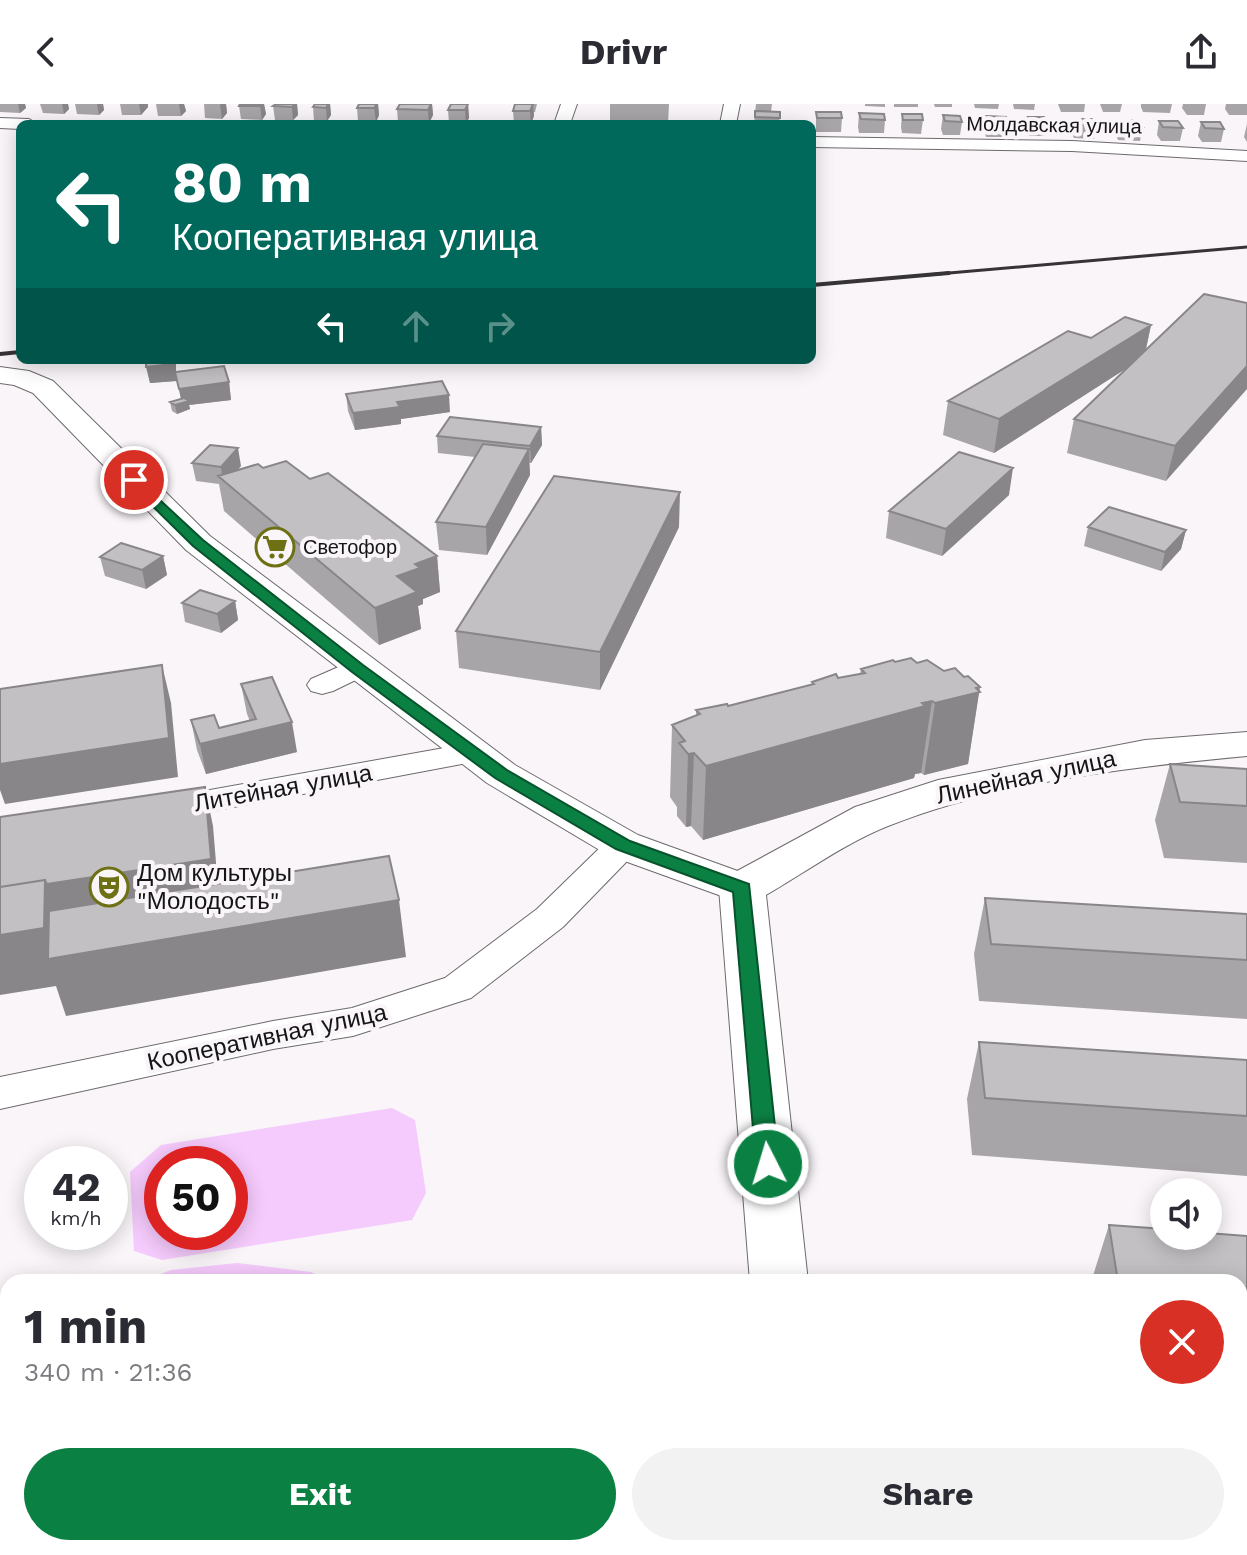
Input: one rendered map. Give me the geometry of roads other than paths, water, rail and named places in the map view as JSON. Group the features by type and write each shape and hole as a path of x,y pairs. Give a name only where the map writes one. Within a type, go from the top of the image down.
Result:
{"main road":[{"name":"Линейная улица","path":"742,888 870,817 953,789 1145,753 1247,744"},
{"path":"742,888 778,1274"}],"street":[{"name":"Молдавская улица","path":"816,142 1072,146 1247,156"},
{"path":"0,375 19,377 43,387 198,543 357,668 501,774 623,845 742,888"},
{"path":"322,685 357,668"},
{"name":"Литейная улица","path":"138,813 472,753"},
{"name":"Кооперативная улица","path":"0,1093 273,1035 353,1022 458,988 550,918 623,845"}],"railway":[{"path":"926,275 1247,247"},
{"path":"816,285 949,273"},
{"path":"0,354 16,352"}],"place":[{"name":"Светофор","path":"275,547"},
{"name":"Дом культуры \"Молодость\"","path":"109,887"}]}
